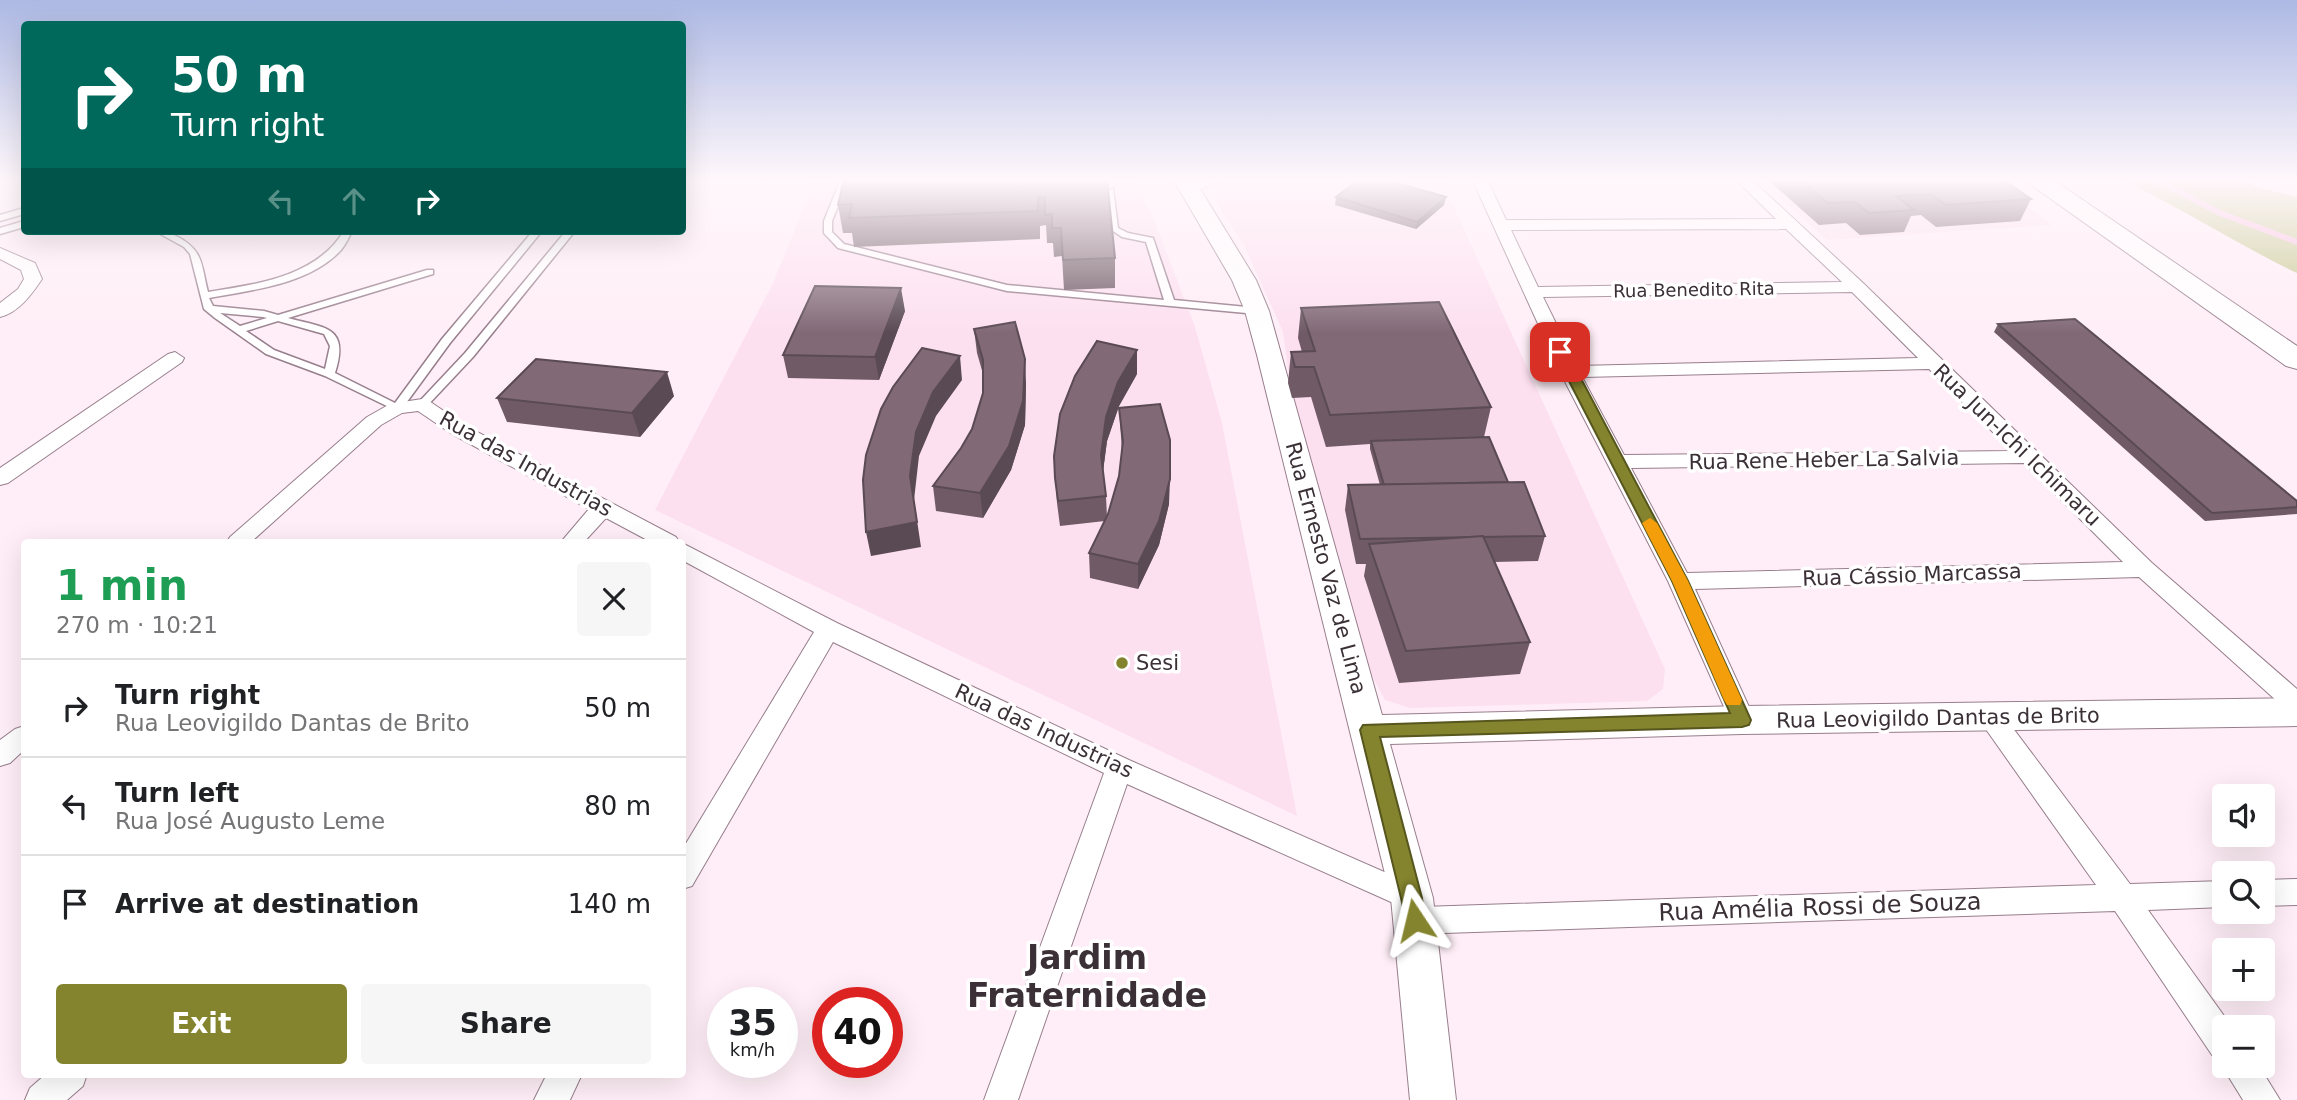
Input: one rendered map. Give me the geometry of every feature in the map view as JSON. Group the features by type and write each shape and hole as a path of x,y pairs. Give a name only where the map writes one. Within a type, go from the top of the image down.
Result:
{"main road":[{"path":"2109,230 2297,360"},
{"path":"2128,230 2297,345"}],"street":[{"name":"Rua Ernesto Vaz de Lima","path":"1219,230 1257,311 1369,730 1413,909 1433,1100"},
{"path":"1502,230 1570,372 1680,581 1742,720"},
{"name":"Rua Jun-Ichi Ichimaru","path":"1797,230 2144,569 2297,704"},
{"path":"0,253 29,267 33,279 24,293 0,312"},
{"name":"Rua Benedito Rita","path":"1531,292 1857,288"},
{"path":"0,478 174,358"},
{"path":"1570,372 1934,363"},
{"path":"241,539 374,421 397,408 422,405"},
{"name":"Rua das Industrias","path":"422,405 459,430 662,539"},
{"name":"Rua Rene Heber La Salvia","path":"1618,462 2029,457"},
{"path":"575,539 603,507"},
{"name":"Rua das Industrias","path":"686,552 828,629 1413,909"},
{"name":"Rua Cássio Marcassa","path":"1680,581 2144,569"},
{"path":"686,870 828,629"},
{"name":"Rua Leovigildo Dantas de Brito","path":"1369,730 1742,720 2297,712"},
{"path":"1992,718 2123,897 2212,1027"},
{"path":"0,755 21,738"},
{"path":"1000,1100 1119,768"},
{"path":"2275,893 2297,892"},
{"name":"Rua Amélia Rossi de Souza","path":"1413,909 2212,894"},
{"path":"42,1100 67,1078"},
{"path":"551,1100 564,1078"},
{"path":"2247,1078 2263,1100"}],"lane":[{"path":"828,230 841,246 1007,288 1257,311"},
{"path":"1116,230 1125,235 1150,240 1169,302"},
{"path":"167,235 187,245 194,254 209,309 270,352 330,374 397,408 446,341 535,235"},
{"path":"204,296 289,278 308,270 338,247 346,235"},
{"path":"422,405 469,355 567,235"},
{"path":"238,330 430,272"},
{"path":"209,309 281,317 327,332 334,338 336,348 330,374"}],"shaded area":[{"name":"Sesi","path":"794,230 1158,230 1195,327 1222,423 1297,816 655,510 774,281"},
{"path":"1234,230 1464,230 1665,669 1663,689 1647,701 1410,708 1385,700 1370,672 1292,398 1283,332 1244,245"},
{"path":"1816,230 1972,230 1827,240"}],"green space":[{"path":"2217,230 2297,230 2297,273"}],"building":[{"path":"1061,230 1112,230 1115,258 1063,260"},
{"path":"815,286 901,288 875,357 783,355"},
{"path":"1439,302 1491,407 1330,415 1314,367 1295,367 1291,352 1315,351 1301,308"},
{"path":"2075,319 2297,501 2297,507 2212,513 1998,324"},
{"path":"1015,322 1025,359 1023,401 1009,446 980,493 933,486 972,429 983,393 983,360 974,329"},
{"path":"1097,341 1137,350 1118,382 1106,417 1101,455 1106,496 1058,501 1054,456 1060,414 1075,376"},
{"path":"922,348 960,356 933,392 916,432 910,476 917,522 866,532 863,480 866,455 881,409 893,387"},
{"path":"536,359 667,372 632,413 497,398"},
{"path":"1160,404 1170,440 1170,479 1159,521 1138,564 1089,553 1108,514 1119,476 1123,441 1119,408"},
{"path":"1489,437 1508,482 1384,485 1371,441"},
{"path":"1524,482 1545,536 1360,539 1348,485"},
{"path":"1483,536 1530,642 1406,651 1369,544"}],"waterway":[{"path":"2266,230 2297,242"}],"slow traffic":[{"path":"1650,523 1680,581 1733,700"}],"place":[{"name":"Sesi","path":"1122,663"}],"district":[{"name":"Jardim Fraternidade","path":"1087,976"}],"route":[{"path":"1415,920 1412,898 1369,730 1742,720 1680,581 1560,352"}]}
